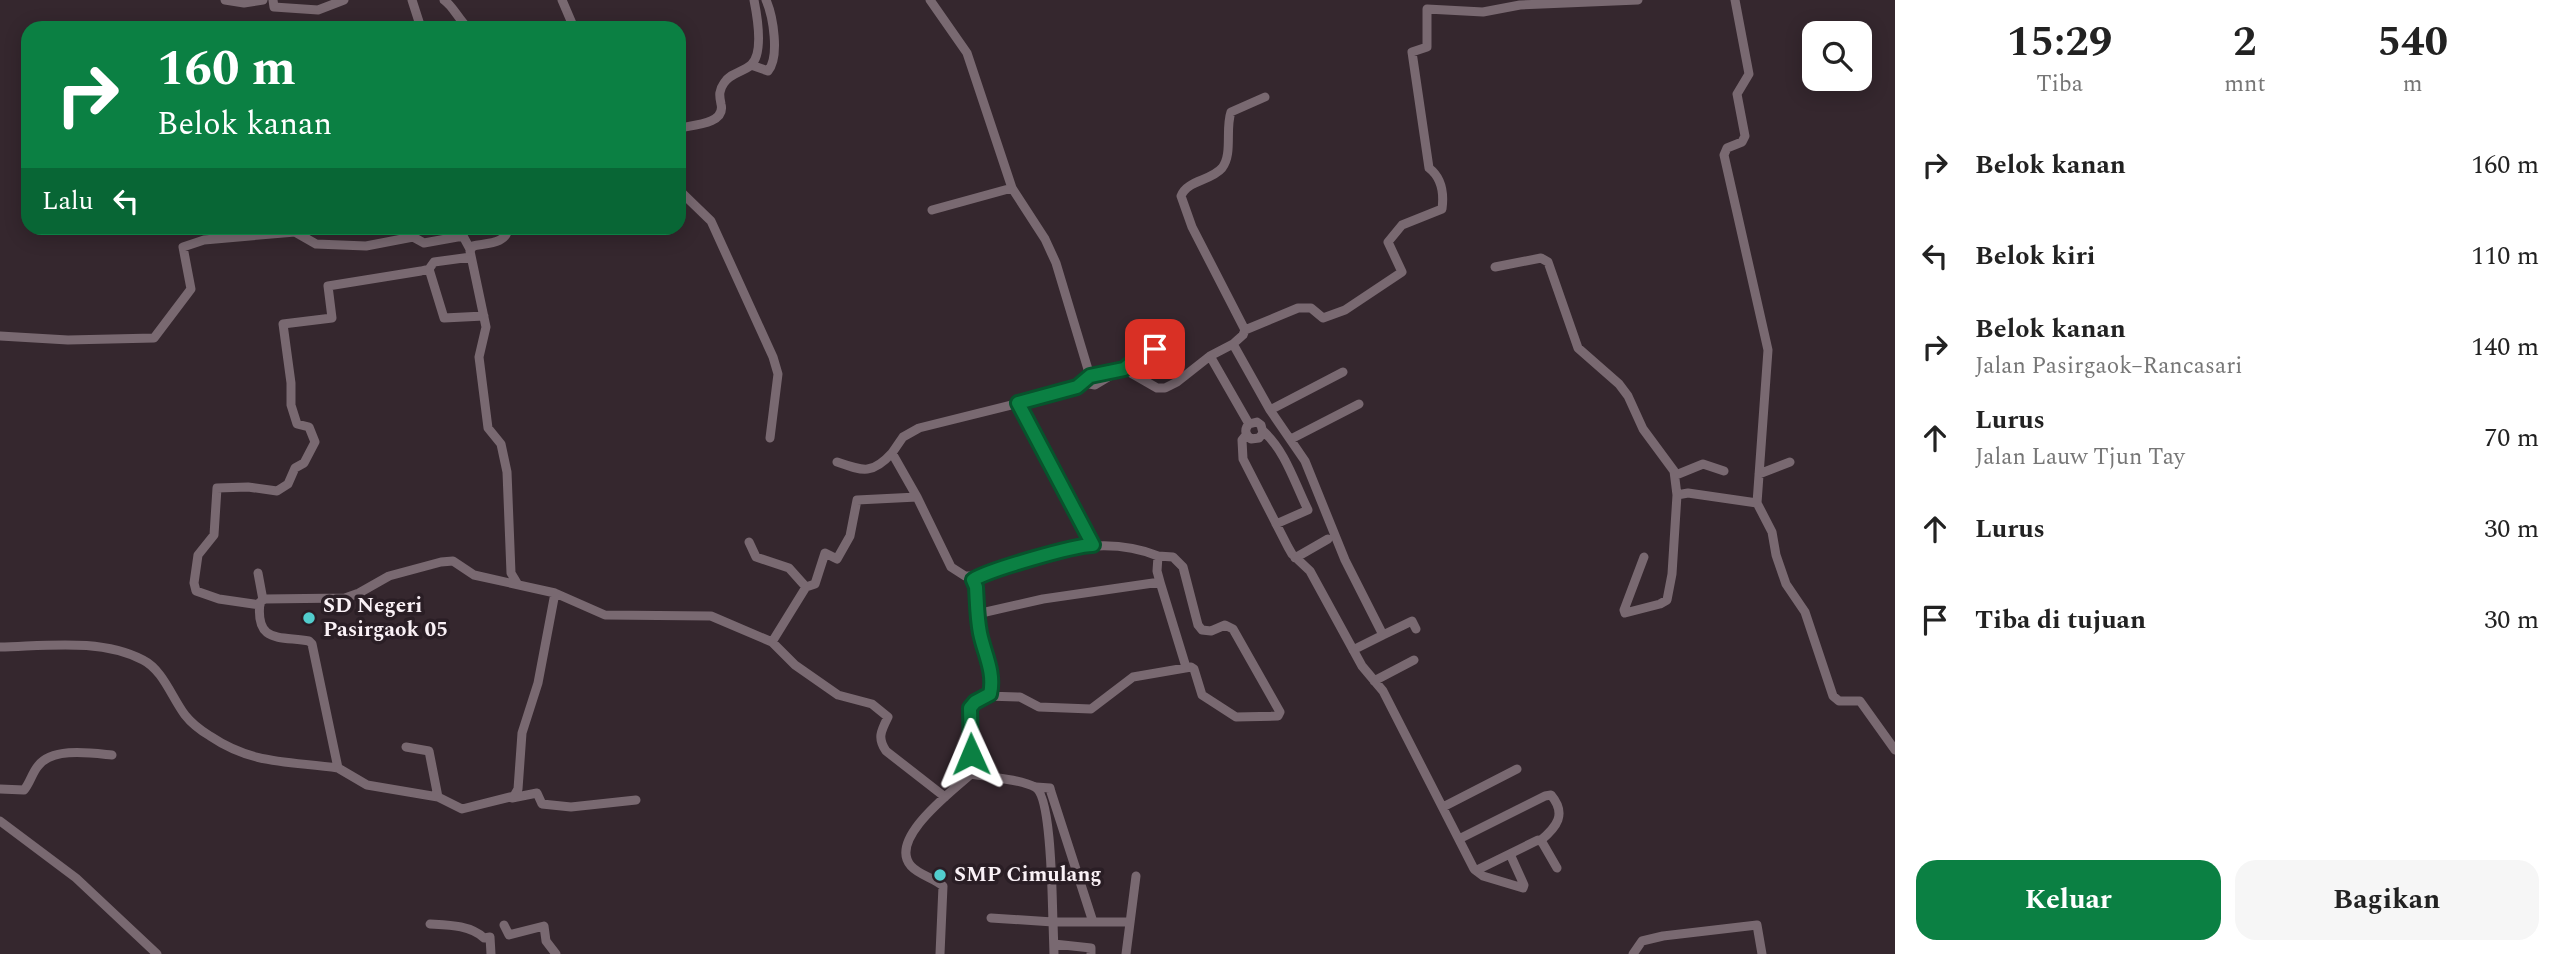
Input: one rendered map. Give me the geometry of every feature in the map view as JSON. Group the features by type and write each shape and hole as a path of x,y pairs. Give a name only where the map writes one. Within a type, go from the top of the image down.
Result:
{"street":[{"path":"225,0 244,3 263,0"},
{"path":"273,0 274,7 318,10 344,0"},
{"path":"412,0 419,21"},
{"path":"444,0 451,5 461,21"},
{"path":"562,0 571,21"},
{"path":"686,127 713,121 719,116 722,106 719,93 726,79 751,65 757,51 759,22 754,0"},
{"path":"751,65 768,71 773,63 773,20 766,0"},
{"path":"930,0 967,53 1012,188 1045,239 1056,263 1087,379"},
{"path":"1121,370 1157,388 1165,388 1210,356 1233,344 1245,330 1298,308 1311,308 1323,318 1345,310 1402,272 1388,242 1402,225 1442,209 1444,194 1436,173 1429,168 1412,52 1427,47 1427,9 1483,12 1520,5 1638,0"},
{"path":"1735,0 1749,74 1737,94 1745,136 1742,142 1727,148 1724,155 1768,349 1756,503 1772,532 1776,555 1786,584 1805,612 1833,696 1839,701 1860,701 1895,750"},
{"path":"1245,330 1192,227 1181,197 1182,192 1191,185 1215,173 1224,165 1231,112 1265,97"},
{"path":"932,210 1012,188"},
{"path":"686,197 711,221 773,357 778,374 770,438"},
{"path":"0,336 68,341 153,338 191,289 183,247 204,240 261,235"},
{"path":"300,235 316,244 366,246 413,237 424,243 463,236 471,253 484,316 486,330 479,357 485,408 488,430 501,444 506,472 510,573 517,583"},
{"path":"471,253 473,246 504,239 507,235"},
{"path":"471,253 434,262 429,269 328,286 332,318 283,324 291,383 290,405 297,424 309,427 315,442 304,463 295,468 288,484 277,491 239,486 217,488 214,535 198,555 194,583 197,591 208,597 261,602 345,598 389,576 448,561 457,563 467,572 479,576 555,593 589,610 609,616 711,616 772,642 795,665 838,695 872,704 888,717 880,733 880,743 886,751 945,797"},
{"path":"1495,267 1541,258 1548,262 1580,351 1626,393 1643,429 1676,475 1673,563 1667,600 1625,613 1644,557"},
{"path":"429,269 444,318 484,316"},
{"path":"837,462 858,469 869,469 883,463 903,437 919,428 1068,390 1087,379 1121,370 1154,351 1154,344"},
{"path":"1233,344 1270,410 1306,461 1345,560 1383,635"},
{"path":"1210,356 1249,424"},
{"path":"1270,410 1343,372"},
{"path":"1018,403 1093,545"},
{"path":"1291,439 1359,404"},
{"path":"1276,524 1308,510 1272,438 1257,422 1249,424 1246,429 1242,440 1243,459 1276,524 1296,558 1314,577 1362,666 1383,691 1475,870 1483,876 1523,888 1510,854"},
{"path":"1246,435 1257,439 1263,430"},
{"path":"892,453 951,567 965,576 978,576 1068,549 1093,545 1137,549 1158,556 1173,557 1184,567 1198,625 1202,630 1211,631 1225,625 1233,629 1280,715 1235,716 1203,696 1194,669 1186,667 1133,677 1091,709 1039,707 1020,697 986,696"},
{"path":"1759,474 1790,462"},
{"path":"1676,475 1703,464 1724,471"},
{"path":"1677,495 1688,493 1756,503"},
{"path":"772,642 806,587 815,584 825,553 837,559 850,536 857,500 917,497"},
{"path":"1296,558 1328,539"},
{"path":"749,542 756,557 789,568 806,587"},
{"path":"1158,556 1157,571 1186,667"},
{"path":"257,573 263,629 269,635 304,640 312,644 338,768"},
{"path":"940,954 943,886 911,866 905,852 913,832 933,807 971,774 970,708 991,691 991,675 977,614 976,587 973,580 978,576"},
{"path":"977,614 1044,599 1160,582"},
{"path":"506,799 514,796 518,789 522,733 538,683 555,593"},
{"path":"1353,650 1412,621 1416,629"},
{"path":"0,647 75,646 114,650 139,658 155,670 191,722 230,749 273,761 338,768 367,785 438,797 464,810 537,793 542,804 571,807 636,800"},
{"path":"1374,681 1414,660"},
{"path":"406,747 429,751 438,797"},
{"path":"0,789 24,790 38,765 50,757 77,751 111,755"},
{"path":"1443,807 1517,769"},
{"path":"971,774 1049,788 1093,922"},
{"path":"1036,787 1043,797 1048,831 1054,949 1091,948 1091,954"},
{"path":"1459,839 1550,795 1558,804 1560,820 1540,841 1537,840 1475,870"},
{"path":"0,821 68,871 158,954"},
{"path":"1540,841 1558,868"},
{"path":"1126,954 1136,876"},
{"path":"990,918 1053,922 1129,922"},
{"path":"430,924 458,926 479,933 484,938 490,937 491,954"},
{"path":"504,925 509,935 544,926 546,941 556,954"},
{"path":"1633,954 1642,941 1663,936 1756,925 1762,954"}],"place":[{"name":"SD Negeri Pasirgaok 05","path":"309,618"},
{"name":"SMP Cimulang","path":"940,875"}],"route":[{"path":"971,754 970,708 990,694 992,683 981,636 973,580 978,576 1068,549 1093,545 1018,403 1077,387 1090,376 1124,369 1155,349"}]}
